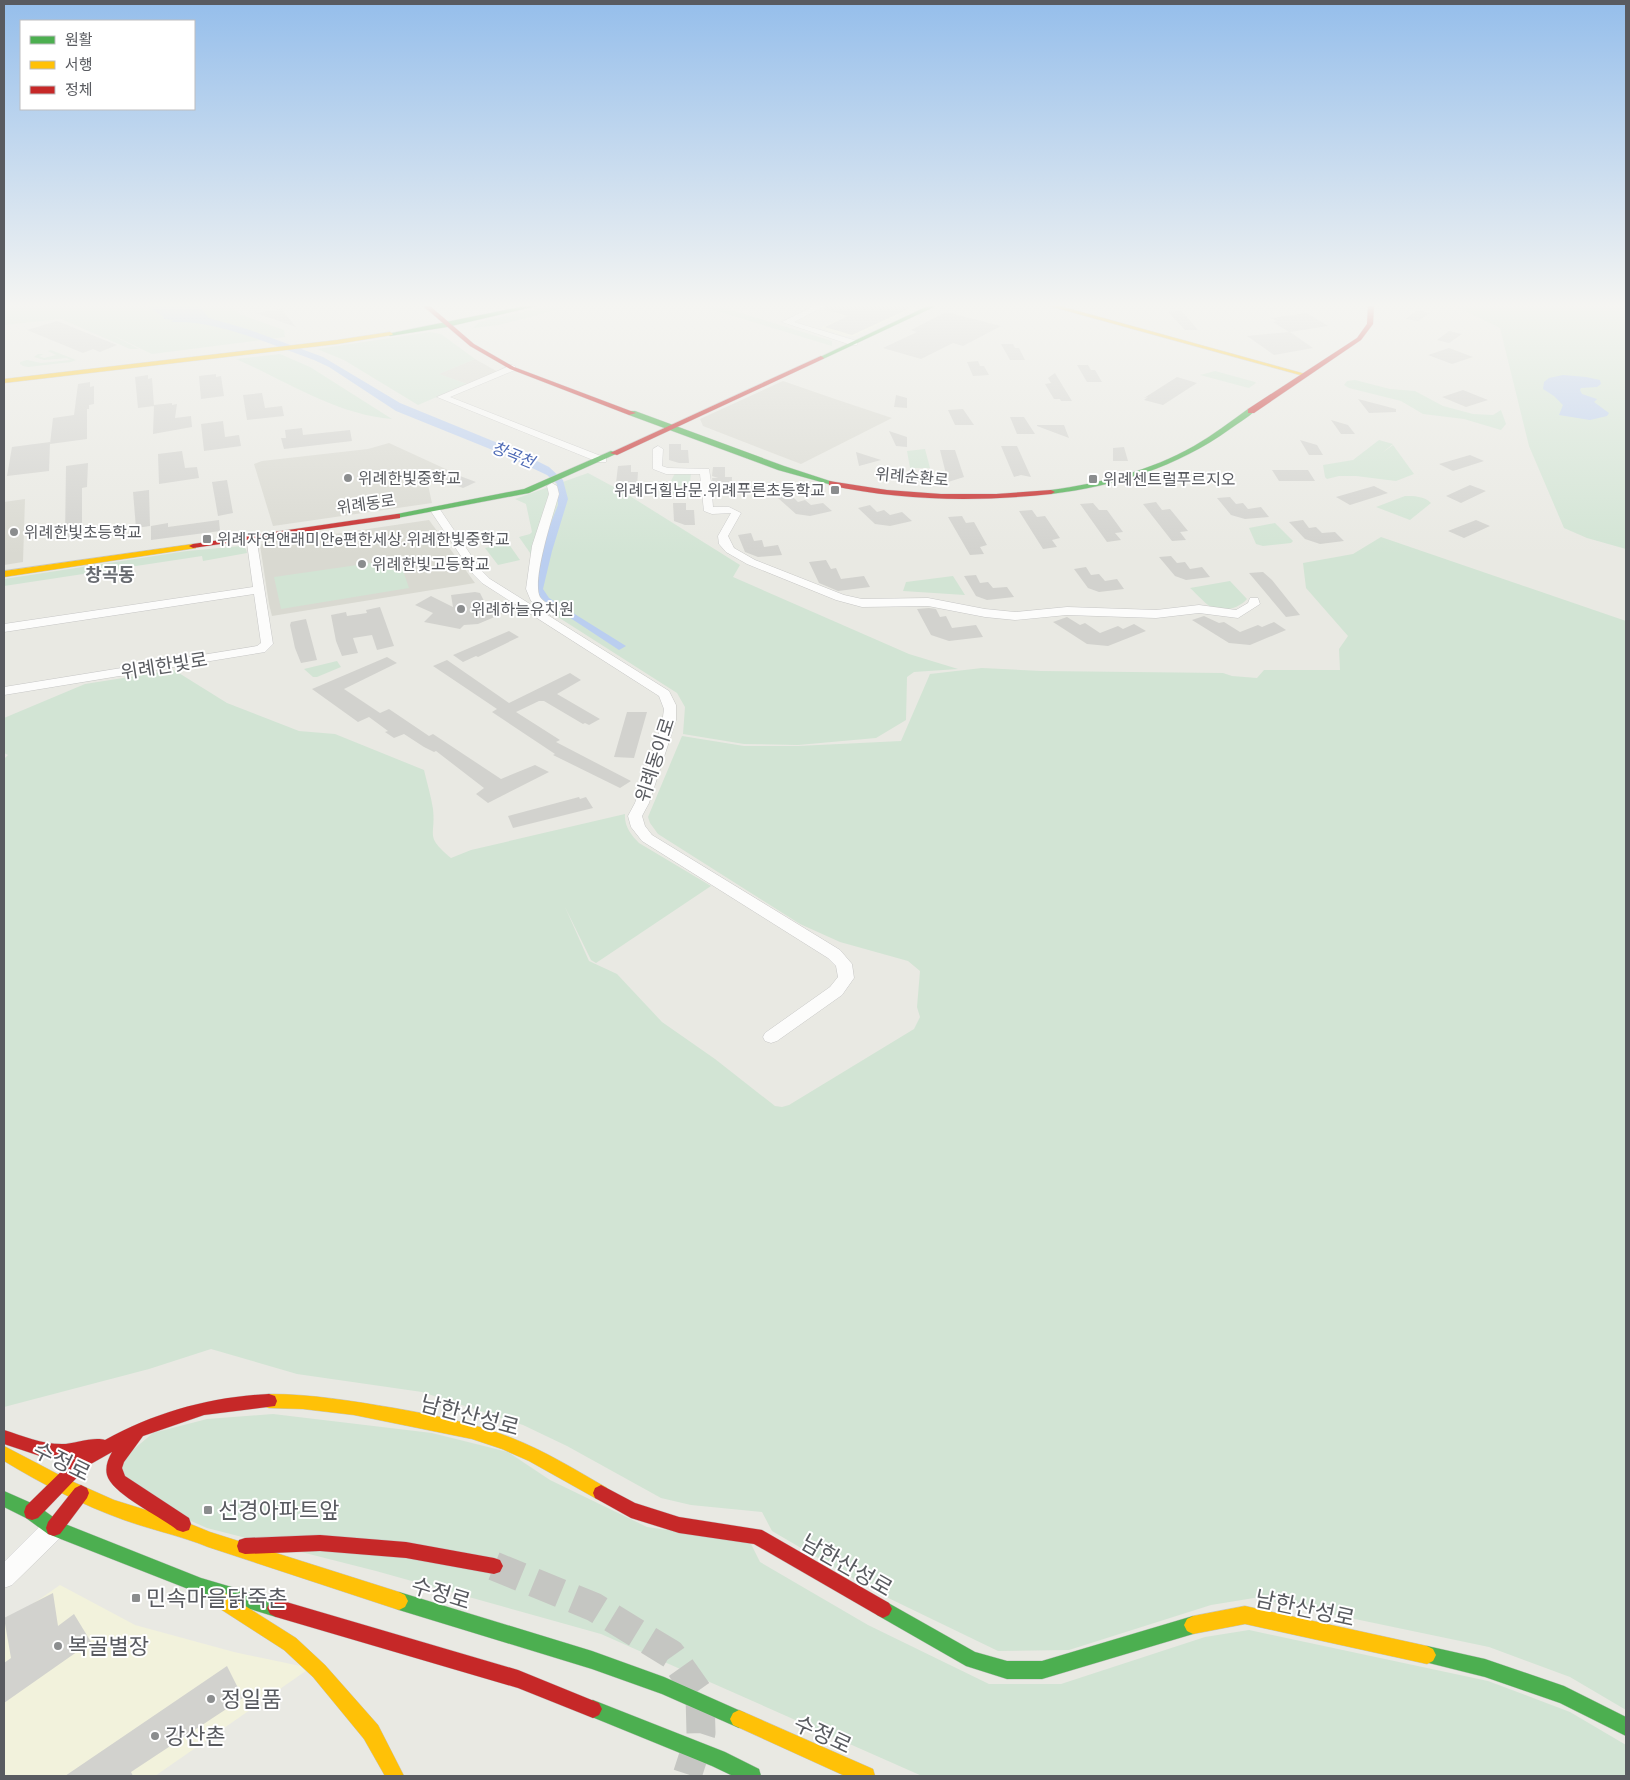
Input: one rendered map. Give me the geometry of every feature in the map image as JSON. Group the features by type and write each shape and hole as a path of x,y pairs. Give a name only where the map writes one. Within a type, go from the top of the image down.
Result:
{"main road":[{"name":"위례순환로","path":"569,389 797,474 855,488 938,497 982,498 1032,495 1103,484 1169,462 1191,451 1284,389"},
{"name":"위례동로","path":"4,574 435,510 487,500 542,486 754,389"},
{"name":"남한산성로","path":"32,1512 83,1460 138,1430 204,1408 246,1402 276,1401 340,1406 444,1425 494,1438 520,1448 631,1510 679,1525 756,1536 972,1660 1007,1670 1042,1670 1187,1626 1245,1615 1485,1668 1564,1695 1626,1728"},
{"path":"4,1437 41,1451 61,1452 85,1450 138,1430"},
{"path":"138,1430 119,1455 114,1466 114,1475 122,1485 133,1493 152,1502 194,1532"},
{"name":"수정로","path":"4,1452 59,1486 125,1512 194,1532 367,1591 592,1660 665,1687 866,1776"},
{"path":"54,1528 81,1494"},
{"path":"4,1499 32,1512 54,1528 201,1586 518,1678 718,1759 752,1776"},
{"path":"232,1546 320,1543 406,1550 494,1566"},
{"path":"201,1586 290,1644 319,1670 371,1732 395,1776"}],"street":[{"path":"461,389 442,397 602,460"},
{"path":"658,449 657,467 666,470 705,470 708,509 712,511 733,512 723,536 725,544 730,550 751,562 840,598 862,603 928,602 985,613 1015,616 1067,611 1156,614 1199,608 1238,614 1251,608 1254,600"},
{"path":"552,486 554,494 538,546 533,595 540,604 625,658"},
{"path":"707,492 769,490"},
{"name":"위례동이로","path":"435,510 477,572 486,581 664,694 670,703 672,713 669,724 636,816 638,827 647,838 834,954 844,964 846,978 836,992 771,1037"},
{"name":"위례한빛로","path":"4,691 261,649 267,644 268,638 251,536"},
{"path":"4,628 259,590"},
{"path":"4,1577 54,1528"}],"shaded area":[{"path":"298,389 345,389 392,419 351,411"},
{"path":"392,389 455,389 418,405"},
{"path":"765,389 807,389 892,418 801,464 703,426 700,419"},
{"path":"1353,389 1415,391 1443,406 1473,414 1493,415 1501,410 1506,424 1501,430 1464,419 1423,414 1401,401"},
{"path":"1515,389 1626,389 1626,549 1587,538 1564,528 1529,446"},
{"path":"1379,440 1393,444 1382,453 1393,445 1414,474 1396,481 1356,476 1339,476 1327,479 1325,477 1323,465 1353,460"},
{"name":"위례한빛중학교","path":"389,443 450,471 428,485 432,503 273,526 254,464 262,461 368,449"},
{"path":"925,449 930,468 910,468 907,451"},
{"path":"588,473 625,493 740,565 733,577 909,654 958,669 914,672 907,677 906,720 876,738 798,745 744,744 683,734 685,707 677,693 536,603 535,560 519,537 532,532 526,504 515,499"},
{"path":"675,473 691,473 689,493 665,493"},
{"path":"1405,496 1415,496 1431,503 1410,520 1376,507"},
{"name":"위례한빛초등학교","path":"25,499 23,562 4,565 4,502"},
{"name":"위례한빛고등학교","path":"429,520 475,583 272,616 260,545 287,538 307,538"},
{"path":"1275,523 1293,541 1291,543 1263,546 1256,544 1249,528"},
{"path":"1381,537 1626,621 1626,1710 1570,1677 1489,1647 1254,1598 1211,1605 1069,1650 998,1651 878,1593 772,1531 762,1512 691,1505 661,1498 567,1446 523,1425 422,1392 297,1374 211,1349 149,1369 4,1407 4,759 8,755 4,753 4,718 85,684 174,670 227,703 299,731 335,734 424,770 433,809 434,840 451,858 471,850 625,814 629,830 639,843 711,886 596,963 591,960 565,907 589,961 617,974 662,1022 715,1059 775,1106 782,1107 789,1105 914,1029 920,1017 917,1007 920,971 908,961 840,942 800,924 658,834 648,817 682,736 744,746 798,746 901,741 930,674 982,668 1041,671 1223,673 1232,676 1257,678 1264,670 1340,670 1339,649 1348,636 1306,588 1303,563 1353,554"},
{"path":"508,543 520,560 498,565 485,548"},
{"path":"241,546 246,549 247,553 203,561 202,556 4,586 4,579 187,551"},
{"path":"399,559 409,588 281,609 274,577"},
{"path":"953,576 965,595 903,591 906,582"},
{"path":"1230,581 1247,599 1240,605 1230,609 1220,610 1211,607 1190,588"},
{"path":"337,661 341,667 317,677 313,677 304,669"},
{"path":"273,1414 432,1433 508,1452 550,1480 647,1527 750,1542 760,1562 868,1625 989,1684 1061,1684 1205,1637 1249,1630 1488,1681 1570,1712 1626,1745 1626,1776 922,1776 601,1634 376,1571 207,1528 125,1492 116,1464 153,1433 207,1419"},
{"path":"60,1585 135,1625 234,1652 310,1668 155,1776 4,1776 4,1624"}],"water":[{"name":"창곡천","path":"363,389 377,389 400,403 515,450 549,467 563,480 568,499 543,589 549,598 626,646 619,650 540,598 536,589 542,545 558,505 557,484 547,475 500,453 396,411"},
{"path":"1543,389 1580,389 1582,394 1597,399 1594,402 1609,413 1607,416 1590,420 1559,415 1563,405"}],"building":[{"path":"77,389 94,389 94,404 89,405 89,409 87,409 87,439 50,444 53,418 74,415"},
{"path":"136,389 153,389 154,406 138,408"},
{"path":"200,389 223,389 224,396 201,399"},
{"path":"1048,389 1065,389 1072,401 1061,401 1060,399 1054,399"},
{"path":"1158,389 1188,389 1163,405 1144,400 1148,397 1144,398"},
{"path":"1463,390 1488,400 1466,407 1442,397"},
{"path":"262,393 265,408 282,406 284,416 247,420 243,395"},
{"path":"896,395 907,398 907,408 894,407"},
{"path":"1358,399 1396,409 1396,412 1369,413"},
{"path":"172,403 172,405 177,404 175,418 191,416 192,427 153,434 154,405"},
{"path":"963,409 974,425 955,425 948,410"},
{"path":"1010,417 1024,417 1035,434 1017,434"},
{"path":"1331,420 1348,425 1355,434 1341,434"},
{"path":"223,421 225,437 239,435 241,446 204,451 201,424"},
{"path":"1064,425 1069,438 1037,426"},
{"path":"302,428 303,435 350,430 352,441 284,449 281,438 286,438 285,430"},
{"path":"889,431 907,437 907,447 896,446"},
{"path":"1300,440 1317,445 1323,455 1309,455"},
{"path":"50,442 49,471 7,476 12,447"},
{"path":"669,444 681,444 681,450 688,450 689,463 669,460"},
{"path":"1001,446 1017,446 1031,477 1021,475 1014,477"},
{"path":"1124,447 1128,461 1113,461 1113,448"},
{"path":"940,450 955,450 964,477 948,482"},
{"path":"182,451 185,468 197,467 199,478 159,484 158,454"},
{"path":"856,452 881,460 859,466"},
{"path":"1470,455 1484,461 1453,471 1439,464"},
{"path":"88,463 87,487 82,488 82,536 65,539 66,466"},
{"path":"631,465 631,472 638,472 637,486 626,487 616,483 618,466"},
{"path":"713,467 725,467 725,477 732,477 732,487 720,487 713,484 712,478 718,478 712,476"},
{"path":"1272,470 1308,470 1315,481 1279,481"},
{"path":"452,473 476,482 463,488 439,479"},
{"path":"227,480 233,513 218,516 212,482"},
{"path":"1470,485 1486,491 1461,503 1446,496"},
{"path":"1374,486 1388,493 1350,505 1336,497"},
{"path":"149,490 150,526 136,528 133,492"},
{"path":"791,495 798,502 805,500 811,505 823,503 832,511 810,516 796,514 778,498"},
{"path":"1230,497 1236,504 1243,503 1248,509 1261,507 1269,517 1245,519 1231,515 1217,498"},
{"path":"1156,502 1162,510 1170,509 1188,531 1180,532 1186,540 1172,541 1143,504"},
{"path":"673,503 686,503 686,510 694,510 695,525 685,525 674,521"},
{"path":"1093,503 1099,510 1107,510 1123,532 1115,533 1121,540 1107,542 1080,504"},
{"path":"870,505 877,512 884,510 890,515 902,512 912,521 890,526 875,524 858,508"},
{"path":"1032,510 1037,517 1045,516 1060,538 1052,540 1057,547 1043,549 1019,511"},
{"path":"962,516 966,523 974,522 987,545 980,547 984,554 970,555 948,517"},
{"path":"219,520 220,531 151,540 151,526 168,523 168,527"},
{"path":"1303,520 1309,528 1316,527 1322,533 1335,532 1344,541 1320,544 1305,539 1289,522"},
{"path":"1476,520 1490,526 1464,538 1448,531"},
{"path":"751,533 754,541 762,540 764,547 778,545 782,555 758,557 745,552 738,535"},
{"path":"1171,556 1177,563 1185,562 1190,569 1202,567 1210,577 1186,580 1175,576 1159,557"},
{"path":"826,560 831,569 836,568 841,579 864,576 870,587 838,591 819,583 809,562"},
{"path":"1086,567 1091,575 1099,574 1105,581 1117,579 1124,589 1099,592 1088,588 1074,569"},
{"path":"1263,572 1272,580 1300,615 1286,617 1249,573"},
{"path":"976,575 980,583 988,582 993,588 1007,587 1014,597 987,600 976,596 964,576"},
{"name":"위례하늘유치원","path":"480,593 485,603 504,613 478,624 464,625 460,629 424,622 433,613 415,605 431,596 453,607 451,595"},
{"path":"380,607 394,646 377,650 372,635 353,638 358,653 342,656 336,641 331,615 346,612 347,616 367,613 366,610"},
{"path":"917,609 936,609 940,617 946,616 952,628 976,625 983,637 949,641 931,635"},
{"path":"1204,616 1219,623 1224,622 1240,632 1258,625 1262,627 1274,622 1286,630 1250,645 1229,643 1192,620"},
{"path":"1067,617 1080,625 1085,623 1100,633 1118,626 1123,629 1134,624 1146,631 1108,646 1087,644 1053,622"},
{"path":"306,619 317,660 301,663 295,648 290,625 291,622"},
{"path":"509,631 519,637 478,657 476,656 463,662 453,655"},
{"path":"387,657 397,663 344,689 380,713 389,709 429,736 433,734 501,779 535,765 549,772 488,803 476,794 484,788 436,751 434,752 424,747 404,734 394,738 385,732 388,731 369,717 358,722 312,689"},
{"path":"447,660 509,703 570,673 581,680 557,694 600,719 589,725 583,724 544,701 539,701 516,712 560,740 556,742 631,781 620,788 553,755 555,754 492,712 497,709 433,666"},
{"path":"627,712 647,712 634,758 614,757"},
{"path":"579,797 580,799 586,797 593,808 513,828 508,816"},
{"path":"53,1593 58,1626 74,1614 91,1642 4,1703 4,1663 11,1658 4,1618"},
{"path":"227,1666 243,1698 131,1772 133,1776 65,1776"}],"tunnel":[{"path":"494,1566 594,1607 671,1654 700,1695 701,1733 687,1776"}],"traffic: fast":[{"path":"1051,492 1105,483 1158,466 1199,447 1251,411"},
{"path":"632,413 781,468 832,483"},
{"path":"397,516 526,491 614,453"},
{"path":"4,1499 32,1512 54,1528 201,1586 276,1608"},
{"path":"399,1601 592,1660 664,1686 739,1719"},
{"path":"883,1609 972,1660 1007,1670 1042,1670 1193,1625"},
{"path":"1427,1655 1485,1668 1564,1695 1626,1727"},
{"path":"593,1709 718,1759 752,1776"}],"traffic: slow":[{"path":"4,574 193,546"},
{"path":"269,1401 303,1402 354,1408 472,1431 521,1449 601,1493"},
{"path":"4,1453 63,1485 124,1512 188,1531 399,1601"},
{"path":"217,1597 290,1644 319,1671 371,1732 395,1776"},
{"path":"1193,1625 1245,1615 1427,1655"},
{"path":"739,1719 866,1776"}],"traffic: jam":[{"path":"568,389 632,413"},
{"path":"614,453 753,389"},
{"path":"1251,411 1284,389"},
{"path":"832,483 914,495 996,497 1051,492"},
{"path":"193,546 397,516"},
{"path":"32,1512 83,1460 138,1430 204,1408 269,1401"},
{"path":"134,1436 117,1459 114,1468 115,1475 127,1488 163,1509 183,1524"},
{"path":"4,1437 40,1449 62,1451 99,1445"},
{"path":"54,1528 81,1493"},
{"path":"601,1493 631,1510 679,1525 756,1536 883,1609"},
{"path":"245,1546 320,1543 406,1550 494,1566"},
{"path":"276,1608 518,1679 593,1709"}],"place":[{"name":"위례한빛중학교","path":"348,478"},
{"name":"위례센트럴푸르지오","path":"1093,479"},
{"name":"위례더힐남문.위례푸른초등학교","path":"835,490"},
{"name":"위례한빛초등학교","path":"14,532"},
{"name":"위례자연앤래미안e편한세상.위례한빛중학교","path":"207,539"},
{"name":"위례한빛고등학교","path":"362,564"},
{"name":"위례하늘유치원","path":"461,609"},
{"name":"선경아파트앞","path":"208,1510"},
{"name":"민속마을닭죽촌","path":"136,1598"},
{"name":"복골별장","path":"58,1646"},
{"name":"정일품","path":"211,1699"},
{"name":"강산촌","path":"155,1736"}],"district":[{"name":"창곡동","path":"110,575"}]}
